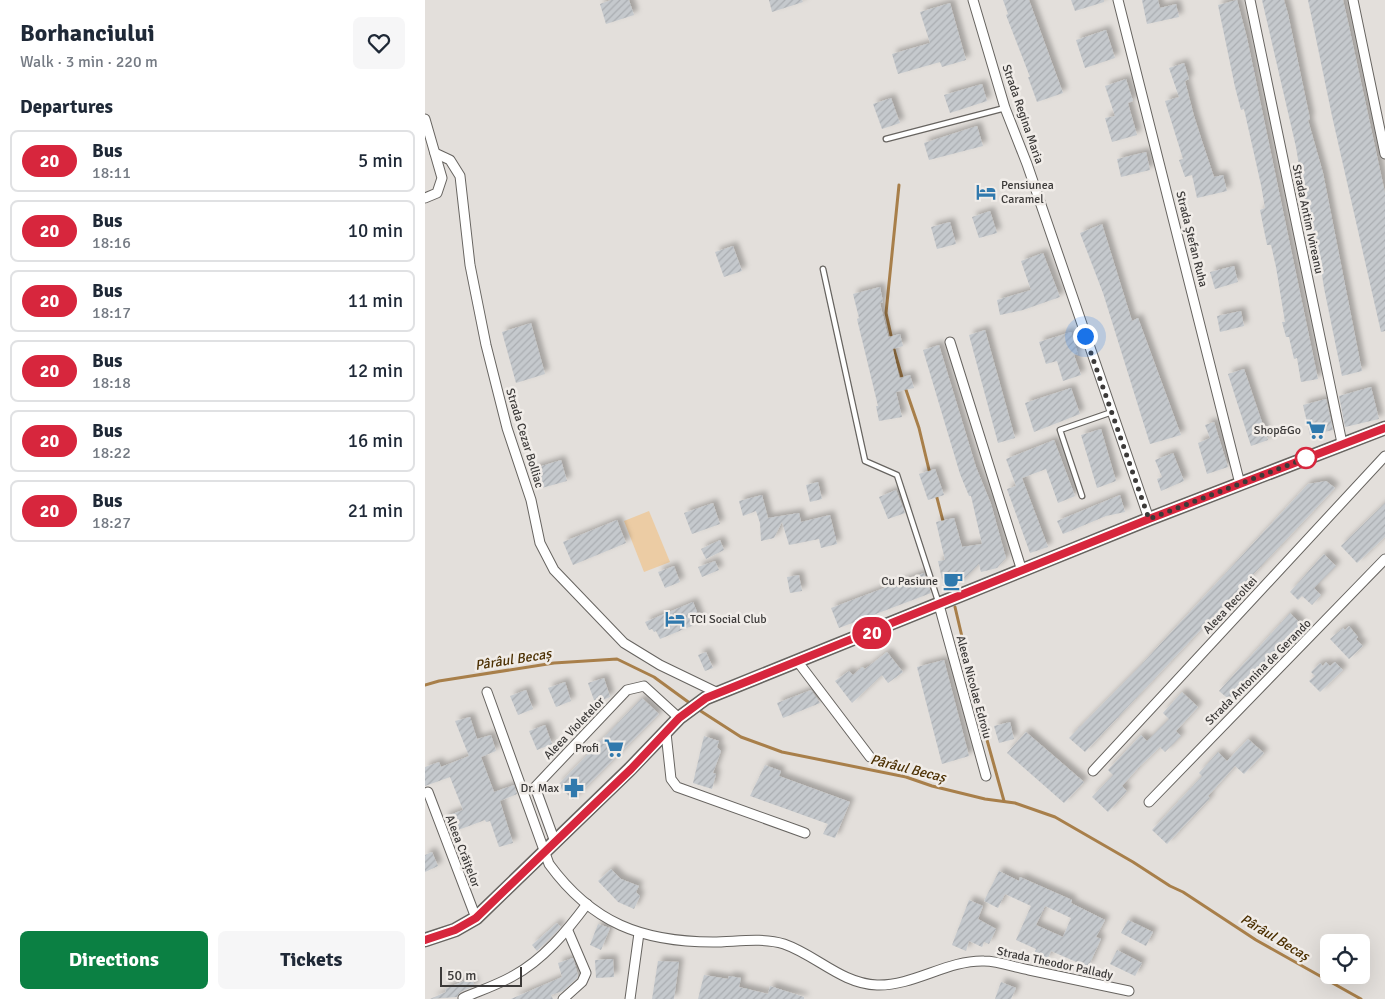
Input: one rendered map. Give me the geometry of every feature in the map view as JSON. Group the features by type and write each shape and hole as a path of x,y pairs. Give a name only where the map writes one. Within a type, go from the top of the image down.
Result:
{"main road":[{"path":"425,940 455,930 476,918 666,733 681,716 706,698 1149,519 1385,428"}],"street":[{"name":"Strada Regina Maria","path":"973,0 1005,108 1027,164 1149,519"},
{"name":"Strada Ștefan Ruha","path":"1118,0 1240,484"},
{"name":"Strada Antim Ivireanu","path":"1250,0 1342,443"},
{"path":"1353,0 1385,154"},
{"path":"425,119 442,183 437,193 425,198"},
{"name":"Strada Cezar Bolliac","path":"435,153 450,160 460,176 471,265 484,338 507,428 524,475 540,543 547,558 554,570 624,643 660,664 718,693"},
{"path":"950,342 1022,571"},
{"name":"Aleea Recoltei","path":"1093,771 1385,456"},
{"name":"Strada Antonina de Gerando","path":"1149,802 1385,559"},
{"name":"Aleea Nicolae Edroiu","path":"939,605 985,776"},
{"path":"798,662 870,757"},
{"name":"Aleea Violetelor","path":"555,842 535,787 627,690 644,686 681,716"},
{"path":"487,692 545,851"},
{"path":"666,733 671,779 675,785 805,833"},
{"name":"Aleea Crăițelor","path":"428,792 476,918"},
{"name":"Strada Theodor Pallady","path":"545,851 549,864 558,877 587,904 614,922 639,933 666,940 757,940 784,944 851,980 877,985 902,982 956,965 984,961 1129,991"},
{"path":"463,998 514,976 568,930 587,904"},
{"path":"563,999 582,982 586,972 568,930"},
{"path":"630,999 639,933"}],"lane":[{"path":"886,139 1005,108"},
{"path":"823,269 865,461 897,475 939,605"},
{"path":"1082,496 1060,430 1112,412"}],"shaded area":[{"path":"649,511 670,562 644,572 624,521"}],"building":[{"path":"611,0 629,0 634,15 606,24 600,4"},
{"path":"769,0 802,0 803,2 772,12"},
{"path":"1003,0 1029,0 1063,93 1037,102 1028,77 1030,77 1006,15 1008,14"},
{"path":"1071,0 1104,0 1104,2 1075,11"},
{"path":"1142,0 1158,0 1160,8 1176,4 1179,17 1147,24"},
{"path":"1237,0 1247,38 1318,379 1301,382 1297,358 1294,359 1289,337 1286,337 1282,322 1285,322 1276,267 1271,245 1267,245 1260,210 1265,208 1261,185 1244,109 1241,110 1235,87 1218,5"},
{"path":"1262,0 1284,0 1310,119 1308,120 1323,173 1362,371 1342,376 1324,288 1316,236 1312,237 1296,147"},
{"path":"1308,0 1343,0 1348,22 1385,193 1385,331 1381,332 1332,116"},
{"path":"950,3 966,60 942,67 940,62 898,74 892,54 930,43 920,12"},
{"path":"1106,30 1115,58 1085,68 1076,40"},
{"path":"1184,63 1189,79 1185,81 1194,116 1214,177 1223,175 1227,191 1197,198 1192,175 1185,177 1179,160 1183,159 1165,101 1179,97 1169,68"},
{"path":"1126,79 1133,101 1128,103 1137,135 1112,142 1105,118 1115,116 1105,86"},
{"path":"982,84 987,101 950,113 944,95"},
{"path":"891,98 900,123 882,129 873,104"},
{"path":"977,126 983,146 929,160 924,143"},
{"path":"1146,152 1150,170 1121,177 1117,159"},
{"path":"990,211 997,233 979,238 972,217"},
{"path":"950,222 956,244 937,249 931,227"},
{"path":"1102,224 1132,321 1138,318 1181,435 1150,444 1103,293 1080,233"},
{"path":"733,246 742,271 724,277 715,252"},
{"path":"1043,253 1060,297 1023,310 1000,315 997,300 1031,290 1021,261"},
{"path":"1234,266 1238,282 1215,289 1210,272"},
{"path":"880,287 883,302 880,303 888,337 900,334 903,346 893,349 899,378 910,375 914,388 896,392 902,417 879,421 876,406 878,406 857,319 859,318 853,294"},
{"path":"1241,311 1244,326 1220,332 1217,316"},
{"path":"531,323 545,374 516,383 502,332"},
{"path":"985,330 1015,438 998,443 969,335"},
{"path":"1071,332 1078,354 1074,355 1081,375 1063,381 1057,361 1046,364 1039,342"},
{"path":"939,345 976,467 991,504 1006,558 997,568 981,572 979,564 960,583 944,588 938,561 945,560 936,522 954,518 962,547 982,544 971,496 969,496 960,474 923,350"},
{"path":"1244,369 1268,440 1251,446 1228,374"},
{"path":"1371,387 1379,419 1345,427 1339,396"},
{"path":"1071,388 1080,414 1034,432 1025,403"},
{"path":"1326,399 1333,430 1310,435 1303,405"},
{"path":"1214,422 1228,467 1207,474 1198,443 1210,438 1205,425"},
{"path":"1101,429 1116,481 1097,488 1081,435"},
{"path":"1054,440 1075,496 1058,503 1046,469 1022,478 1048,547 1030,553 1007,489 1016,486 1006,459"},
{"path":"1173,453 1184,481 1161,491 1157,479 1162,477 1155,460"},
{"path":"561,460 567,481 538,489 532,469"},
{"path":"935,469 944,495 928,500 919,474"},
{"path":"1326,481 1335,488 1085,752 1069,738 1141,665 1308,484"},
{"path":"818,482 822,499 810,502 806,485"},
{"path":"896,490 905,513 888,519 879,497"},
{"path":"762,495 768,518 799,513 801,522 830,515 837,544 821,548 819,539 789,545 782,522 774,538 761,541 760,523 756,511 743,516 739,501"},
{"path":"1120,495 1125,512 1106,516 1063,534 1057,521"},
{"path":"713,503 720,524 692,534 684,513"},
{"path":"1385,503 1385,537 1357,563 1341,546"},
{"path":"617,520 626,543 573,565 563,542"},
{"path":"720,540 724,550 706,559 701,549"},
{"path":"1324,554 1336,566 1314,588 1321,595 1312,605 1302,596 1298,600 1290,592"},
{"path":"715,561 719,570 702,577 698,567"},
{"path":"674,566 680,582 665,588 658,572"},
{"path":"924,573 931,593 839,628 831,608"},
{"path":"799,575 802,591 790,593 787,577"},
{"path":"693,602 701,622 660,639 656,631 649,630 645,622"},
{"path":"1290,613 1302,625 1232,702 1219,691"},
{"path":"1349,626 1358,637 1356,639 1363,646 1349,659 1330,639 1343,628 1345,630"},
{"path":"706,652 713,668 705,671 698,655"},
{"path":"887,652 903,672 888,683 882,675 852,703 835,681 849,671 853,675 862,667 865,669"},
{"path":"944,660 969,756 942,764 917,667"},
{"path":"1326,662 1330,666 1335,662 1343,670 1320,692 1309,681 1315,676 1311,672 1320,663 1323,666"},
{"path":"604,678 610,697 595,703 588,683"},
{"path":"565,682 571,701 556,707 548,688"},
{"path":"526,690 533,709 518,715 510,696"},
{"path":"811,690 820,703 783,718 777,703"},
{"path":"1182,692 1198,707 1176,731 1181,736 1165,752 1160,747 1138,768 1122,786 1127,791 1108,812 1092,797 1113,775 1108,770 1141,735 1147,741 1169,719 1163,713"},
{"path":"642,698 659,714 573,800 558,785"},
{"path":"470,717 477,739 491,735 496,751 481,757 494,792 514,785 517,794 500,801 513,843 499,847 490,821 486,822 485,820 450,833 444,817 463,810 450,777 425,786 425,767 439,762 441,767 469,756 455,721"},
{"path":"1010,722 1014,739 999,743 994,726"},
{"path":"545,725 552,744 537,750 529,731"},
{"path":"1026,732 1084,782 1064,803 1007,753"},
{"path":"704,736 719,741 717,747 721,751 713,773 716,774 712,789 693,783"},
{"path":"1248,739 1264,753 1244,774 1235,766 1208,796 1210,798 1167,844 1152,830 1202,776 1199,773 1218,752 1227,761"},
{"path":"765,765 781,771 779,776 850,802 835,838 823,834 828,824 750,796"},
{"path":"432,852 438,866 425,872 425,855"},
{"path":"611,869 621,879 639,886 636,892 640,896 634,909 618,902 598,881"},
{"path":"999,871 1019,881 1020,877 1072,900 1071,903 1105,920 1096,937 1101,939 1088,967 1051,951 1047,960 1034,954 1036,949 1016,940 1031,906 1005,894 998,908 984,901","holes":["1045,906 1071,918 1063,937 1036,925"]},
{"path":"969,900 983,906 978,919 996,929 989,944 984,942 982,947 969,941 966,951 952,945"},
{"path":"1128,920 1153,932 1146,946 1121,933"},
{"path":"557,923 561,927 537,951 532,945"},
{"path":"598,924 610,928 601,950 590,945"},
{"path":"1117,950 1142,963 1135,976 1110,964"},
{"path":"573,958 578,975 577,978 563,991 551,995 553,999 511,999 562,977 558,963"},
{"path":"613,959 614,977 596,978 595,960"},
{"path":"658,961 679,962 674,999 652,999"},
{"path":"704,975 728,979 729,976 741,978 739,987 768,994 770,986 804,997 804,999 698,999"},
{"path":"471,978 475,986 460,992 457,997 430,999 446,992 445,989"},
{"path":"1001,982 1016,988 1011,999 995,999"}],"waterway":[{"path":"892,340 886,313 899,185"},
{"path":"893,346 903,381"},
{"path":"905,387 919,428 930,474"},
{"path":"936,494 944,525"},
{"path":"955,607 982,722 1004,801"},
{"name":"Pârâul Becaș","path":"425,685 439,681 554,663 617,659 654,677 691,704"},
{"name":"Pârâul Becaș","path":"696,708 741,737 782,752 906,777 932,786 985,799 1015,803 1055,817 1183,892 1256,940 1361,999"}],"bus line":[{"name":"20","path":"425,940 455,930 476,918 631,769 683,714 706,698 864,636 1149,519 1385,428"}],"place":[{"name":"Pensiunea Caramel","path":"986,192"},
{"name":"Shop&Go","path":"1316,430"},
{"name":"Cu Pasiune","path":"953,581"},
{"name":"TCI Social Club","path":"675,619"},
{"name":"Profi","path":"614,748"},
{"name":"Dr. Max","path":"574,788"}],"route":[{"path":"1085,336 1149,519 1309,457 1306,458"}]}
